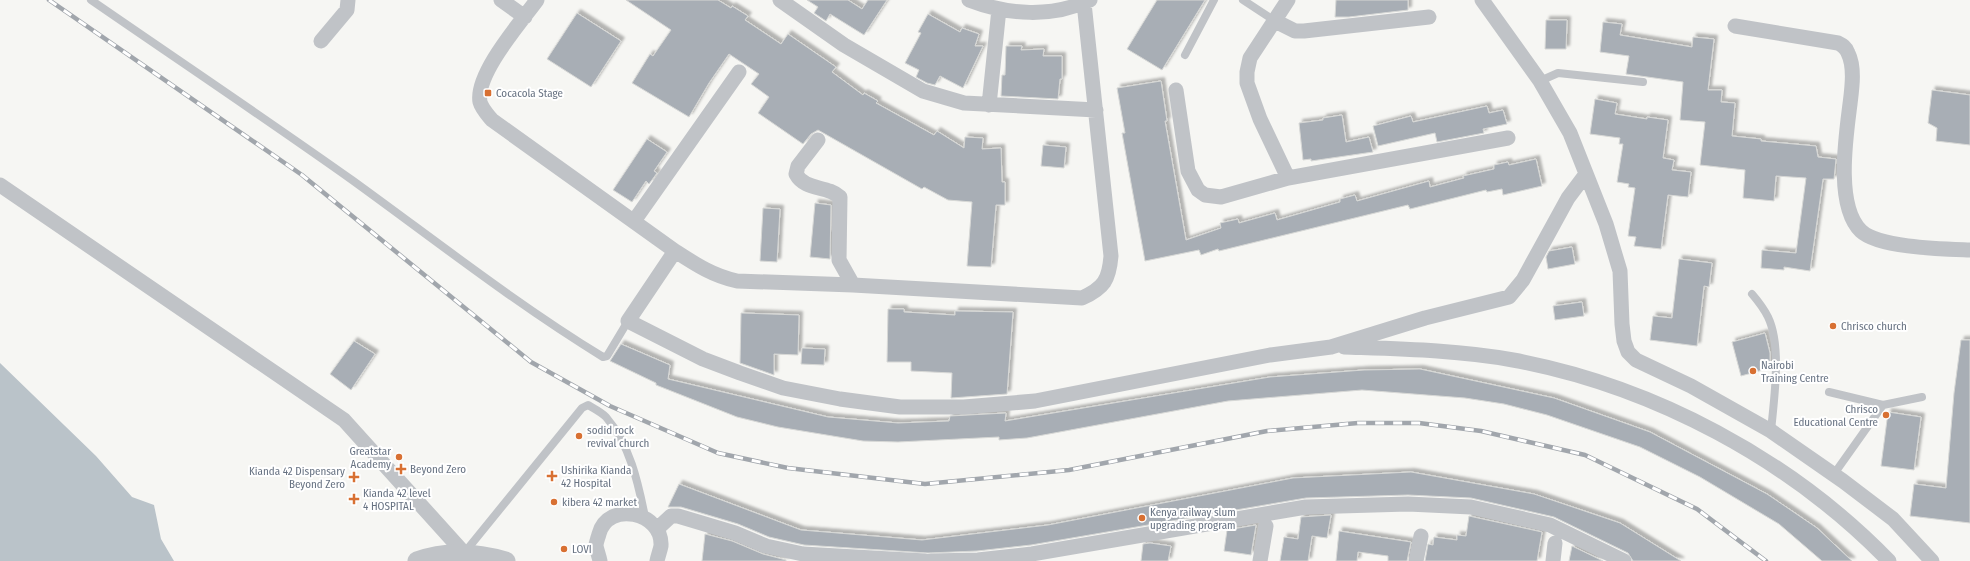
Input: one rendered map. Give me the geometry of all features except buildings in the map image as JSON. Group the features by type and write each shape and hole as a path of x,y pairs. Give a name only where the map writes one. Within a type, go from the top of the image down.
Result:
{"street":[{"path":"321,41 346,10 348,0"},
{"path":"501,0 525,17"},
{"path":"537,0 509,36 483,79 480,92 480,101 484,112 492,120 634,222 705,270 722,278 737,281 853,285 1082,298 1105,283 1110,271 1111,256 1096,110 1087,1 1043,13 1011,12 969,0"},
{"path":"780,0 844,45 923,91 964,103 1096,110"},
{"path":"1288,0 1250,58 1247,72 1247,83 1260,119 1288,178"},
{"path":"1482,0 1540,81 1570,133 1606,224 1620,271 1622,324 1624,341 1628,352 1636,360 1691,386 1771,431 1834,474 1893,519 1932,561"},
{"path":"989,105 999,9"},
{"path":"1275,21 1295,31 1304,31 1429,17"},
{"path":"1734,26 1838,43 1845,47 1852,62 1844,164 1845,194 1852,216 1860,230 1873,238 1896,244 1970,250"},
{"path":"634,222 739,72"},
{"path":"1176,90 1188,171 1198,190 1205,195 1221,197 1288,178 1508,138"},
{"path":"818,140 798,166 796,174 800,180 807,185 835,193 840,197 839,260 853,285"},
{"path":"1331,347 1425,318 1509,297 1523,280 1568,198 1586,174"},
{"path":"0,185 344,420 464,553"},
{"path":"675,251 628,321 703,359 783,388 840,399 900,407 964,407 1035,401 1270,355 1331,347 1411,349 1513,360 1571,374 1634,395 1730,440 1786,475 1828,505 1872,543 1889,561"},
{"path":"931,561 978,560 1032,554 1306,507 1408,504 1471,507 1550,525 1624,561"},
{"path":"600,561 596,545 600,529 612,517 628,512 645,517 657,529 661,545 657,561"},
{"path":"657,529 672,516 678,516 735,534 766,546 803,554 925,561"},
{"path":"1260,561 1266,526"},
{"path":"1416,561 1421,536"},
{"path":"1552,561 1555,544"},
{"path":"416,561 439,554 464,553 490,556 506,561"}],"lane":[{"path":"91,0 351,180 500,290 557,329 603,357 607,356 628,321"},
{"path":"1185,55 1214,0"},
{"path":"1243,0 1275,21"},
{"path":"1540,81 1558,73 1643,82"},
{"path":"1752,294 1768,318 1773,332 1776,371 1771,431"},
{"path":"1829,392 1883,405 1922,397"},
{"path":"464,553 582,408 588,405 605,416 625,446 638,482 645,517"},
{"path":"1834,474 1883,405"}],"shaded area":[{"path":"0,363 96,456 132,497 154,505 161,539 174,561 0,561"}],"railway":[{"path":"49,0 302,175 531,362 610,406 718,453 788,468 925,484 1069,470 1267,431 1358,423 1419,423 1481,431 1585,455 1697,509 1766,561"}],"place":[{"name":"Cocacola Stage","path":"488,93"},
{"name":"Chrisco church","path":"1833,326"},
{"name":"Nairobi Training Centre","path":"1753,371"},
{"name":"Chrisco Educational Centre","path":"1886,415"},
{"name":"sodid rock revival church","path":"579,436"},
{"name":"Greatstar Academy","path":"399,457"},
{"name":"Beyond Zero","path":"401,469"},
{"name":"Ushirika Kianda 42 Hospital","path":"552,476"},
{"name":"Kianda 42 Dispensary Beyond Zero","path":"354,477"},
{"name":"Kianda 42 level 4 HOSPITAL","path":"354,499"},
{"name":"kibera 42 market","path":"554,502"},
{"name":"Kenya railway slum upgrading program","path":"1142,518"},
{"name":"LOVI","path":"564,549"}]}
